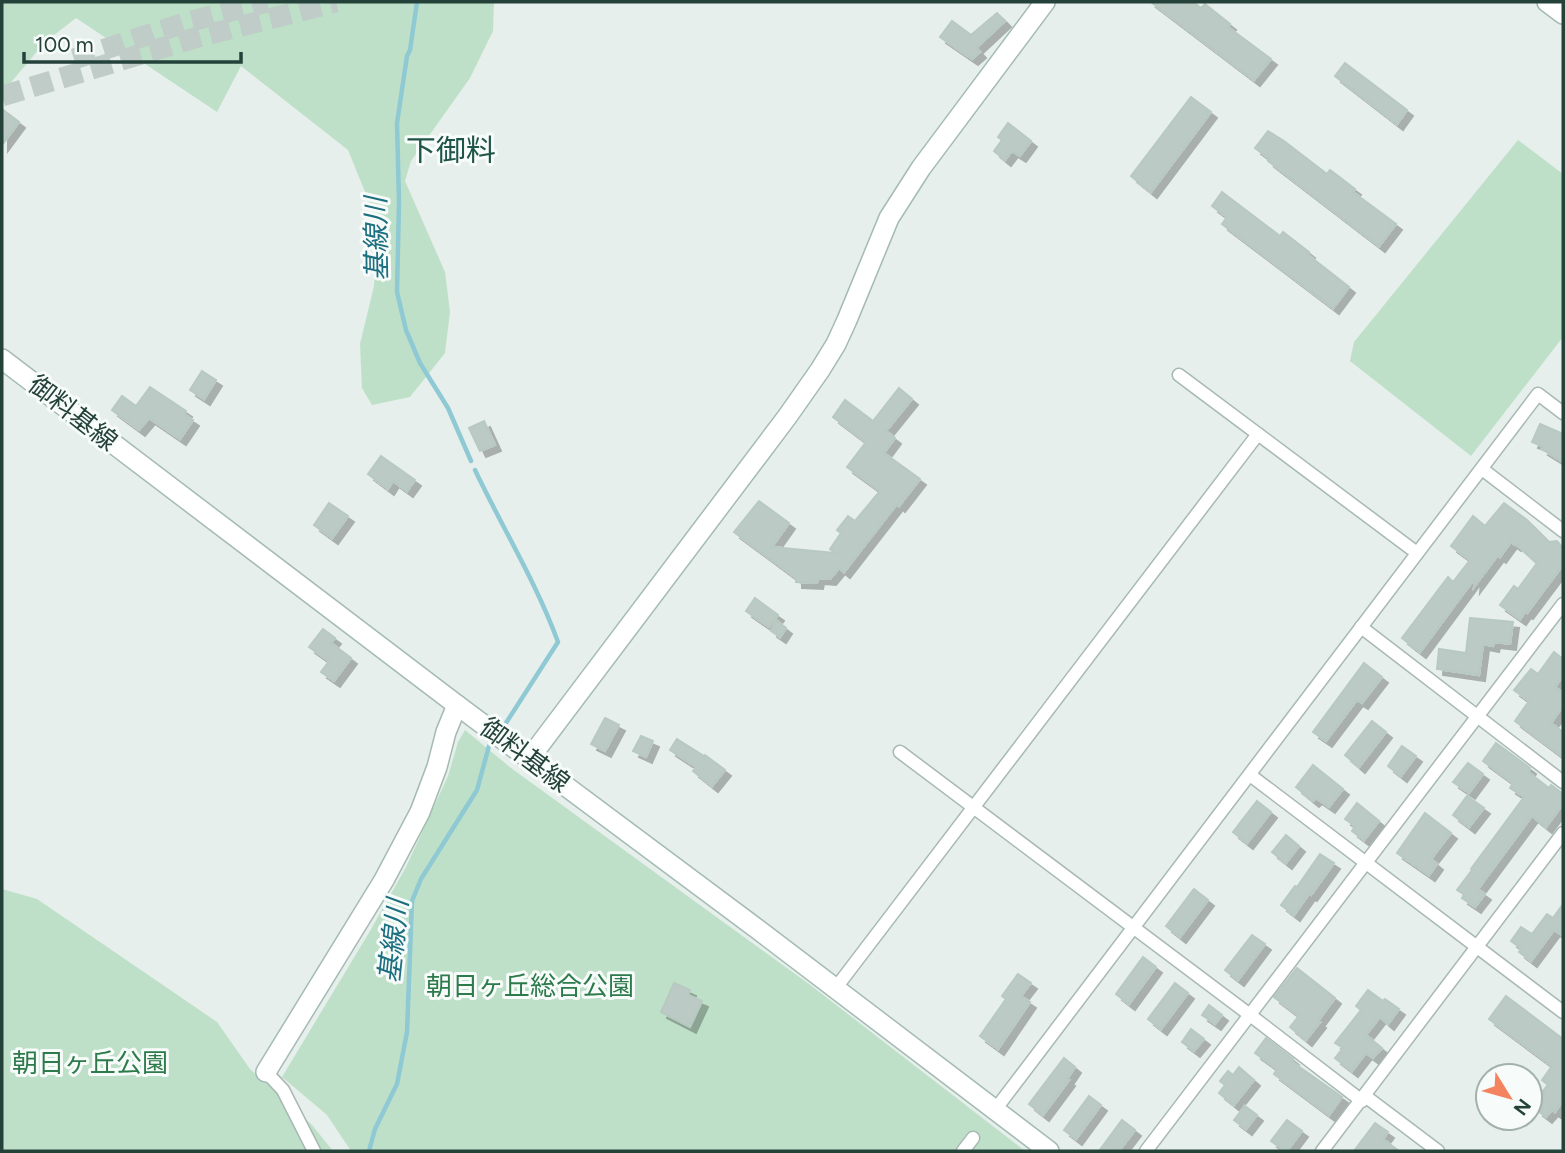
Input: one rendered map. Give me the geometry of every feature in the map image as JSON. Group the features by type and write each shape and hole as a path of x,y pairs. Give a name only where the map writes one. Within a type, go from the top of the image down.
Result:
{"street":[{"path":"1547,2 1563,14"},
{"path":"529,759 820,370 847,320 889,218 921,168 1040,4"},
{"name":"御料基線","path":"2,359 1049,1151"},
{"path":"1179,376 1417,553"},
{"path":"995,1111 1538,394 1563,413"},
{"path":"835,989 1258,434"},
{"path":"1482,470 1563,531"},
{"path":"1146,1151 1563,604"},
{"path":"1361,627 1563,782"},
{"path":"314,1151 284,1090 266,1072 384,880 420,812 457,705"},
{"path":"900,752 1363,1099 1438,1151"},
{"path":"1250,775 1563,1012"},
{"path":"1322,1151 1563,833"},
{"path":"963,1151 973,1138"}],"green space":[{"path":"2,2 494,2 493,31 470,78 411,161 405,181 445,272 450,312 445,353 410,397 372,405 362,388 360,344 374,286 378,224 348,150 241,66 217,112 76,18 45,42 2,93"},
{"path":"1518,140 1563,174 1563,337 1471,456 1350,361 1354,342"},
{"name":"朝日ヶ丘総合公園","path":"465,730 511,768 809,984 1025,1151 351,1151 327,1115 282,1077 406,867 448,776 458,742"},
{"name":"朝日ヶ丘公園","path":"2,889 37,899 217,1022 250,1069 312,1125 333,1151 2,1151"}],"building":[{"path":"1151,2 1193,2 1201,8 1205,4 1230,24 1228,27 1271,59 1254,80"},
{"path":"997,13 1005,21 976,48 980,52 972,59 940,37 952,21 971,35"},
{"path":"1345,63 1407,110 1397,124 1335,76"},
{"path":"1191,97 1211,112 1151,192 1131,176"},
{"path":"2,109 19,122 2,145"},
{"path":"1008,123 1031,141 1020,156 1012,151 1005,160 994,151 1002,140 998,137"},
{"path":"1268,131 1327,174 1330,170 1355,189 1353,192 1396,224 1379,246 1268,161 1270,159 1255,148"},
{"path":"1222,192 1280,236 1283,232 1349,287 1333,308 1222,224 1227,217 1212,206"},
{"path":"202,371 216,380 204,399 190,390"},
{"path":"150,387 186,411 184,414 193,420 180,439 149,418 139,430 112,410 122,396 136,406"},
{"path":"899,388 912,399 886,431 895,438 884,453 920,479 844,572 839,568 830,579 818,578 817,583 796,582 796,578 734,532 759,501 789,523 772,547 835,553 830,549 841,533 837,530 848,516 855,521 880,491 847,467 866,442 833,417 845,400 873,421"},
{"path":"484,421 495,445 480,451 469,428"},
{"path":"1540,424 1563,434 1563,462 1542,449 1544,447 1532,442"},
{"path":"381,456 415,480 407,491 393,481 388,489 368,474"},
{"path":"329,503 348,516 332,538 314,525"},
{"path":"1504,503 1527,520 1549,542 1557,541 1563,548 1563,565 1520,619 1500,605 1514,586 1518,589 1537,563 1511,542 1474,587 1475,578 1420,652 1402,638 1448,577 1453,582 1470,560 1451,546 1473,516 1485,526"},
{"path":"755,598 778,615 769,627 746,611"},
{"path":"1470,618 1513,622 1510,644 1483,644 1479,675 1437,669 1439,649 1466,653"},
{"path":"777,621 786,628 780,637 771,631"},
{"path":"323,629 335,638 331,643 351,658 334,681 321,672 329,661 309,647"},
{"path":"1554,652 1563,659 1563,676 1555,687 1563,693 1563,706 1551,723 1563,732 1563,757 1515,721 1529,701 1514,690 1531,669 1538,674"},
{"path":"1364,663 1382,677 1362,703 1357,700 1326,741 1313,732"},
{"path":"605,718 619,725 605,751 591,744"},
{"path":"1372,721 1386,732 1359,767 1345,755"},
{"path":"641,736 653,741 646,757 633,751"},
{"path":"677,739 725,770 712,786 693,771 696,767 670,750"},
{"path":"1496,743 1530,768 1528,772 1549,788 1551,785 1563,794 1563,804 1546,827 1532,816 1478,889 1485,894 1475,907 1462,898 1465,895 1457,890 1524,797 1510,788 1513,783 1483,761"},
{"path":"1402,746 1416,756 1401,776 1388,766"},
{"path":"1468,763 1483,774 1469,793 1453,782"},
{"path":"1313,765 1343,789 1329,807 1316,798 1313,801 1296,787"},
{"path":"1467,796 1484,808 1469,827 1453,815"},
{"path":"1257,801 1271,812 1247,843 1233,832"},
{"path":"1357,803 1379,821 1364,840 1352,831 1355,826 1345,819"},
{"path":"1425,813 1451,833 1431,859 1437,864 1429,875 1397,853"},
{"path":"1286,835 1299,846 1286,863 1272,852"},
{"path":"1320,854 1334,863 1294,915 1281,905"},
{"path":"1194,889 1208,900 1180,937 1166,926"},
{"path":"1563,904 1563,936 1554,930 1531,961 1519,952 1522,949 1511,941 1521,927 1532,934 1547,914 1553,918"},
{"path":"1252,935 1265,944 1238,980 1225,970"},
{"path":"1143,957 1156,967 1129,1004 1116,994"},
{"path":"1297,968 1335,998 1306,1040 1290,1027 1299,1016 1274,997"},
{"path":"1018,974 1031,983 1021,996 1030,1002 998,1049 980,1036 1006,999 1002,996"},
{"path":"674,983 690,990 688,995 702,1001 690,1027 661,1012"},
{"path":"1175,983 1188,993 1161,1029 1148,1019"},
{"path":"1368,990 1399,1009 1388,1024 1380,1017 1366,1035 1382,1048 1373,1058 1366,1053 1352,1071 1335,1058 1343,1048 1335,1043 1361,1010 1356,1006"},
{"path":"1506,996 1563,1039 1563,1100 1555,1112 1552,1110 1546,1117 1544,1115 1544,1090 1548,1085 1544,1077 1552,1066 1489,1019"},
{"path":"1209,1005 1222,1015 1215,1024 1202,1015"},
{"path":"1191,1029 1204,1039 1194,1051 1182,1042"},
{"path":"1266,1038 1293,1059 1291,1061 1342,1097 1329,1115 1274,1074 1277,1069 1255,1053"},
{"path":"1064,1058 1075,1067 1067,1079 1069,1080 1043,1115 1029,1104"},
{"path":"1239,1067 1254,1080 1234,1105 1219,1093 1225,1085 1220,1081 1228,1071 1233,1075"},
{"path":"1089,1096 1101,1105 1076,1139 1064,1130"},
{"path":"1245,1106 1257,1115 1246,1129 1234,1120"},
{"path":"1122,1120 1135,1130 1119,1151 1099,1151"},
{"path":"1287,1120 1302,1131 1285,1151 1271,1141"},
{"path":"1375,1123 1388,1132 1383,1139 1399,1151 1354,1151"}],"waterway":[{"name":"基線川","path":"417,2 397,123 397,292 406,330 420,363 448,408 471,461"},
{"name":"基線川","path":"475,470 529,576 558,642 506,723"},
{"name":"基線川","path":"369,1151 375,1129 397,1084 407,1032 412,901 421,879 477,790 489,746"}],"tunnel":[{"path":"74,59 191,21 267,2"},
{"path":"2,96 198,37 336,2"}],"district":[{"name":"下御料","path":"451,151"}]}
